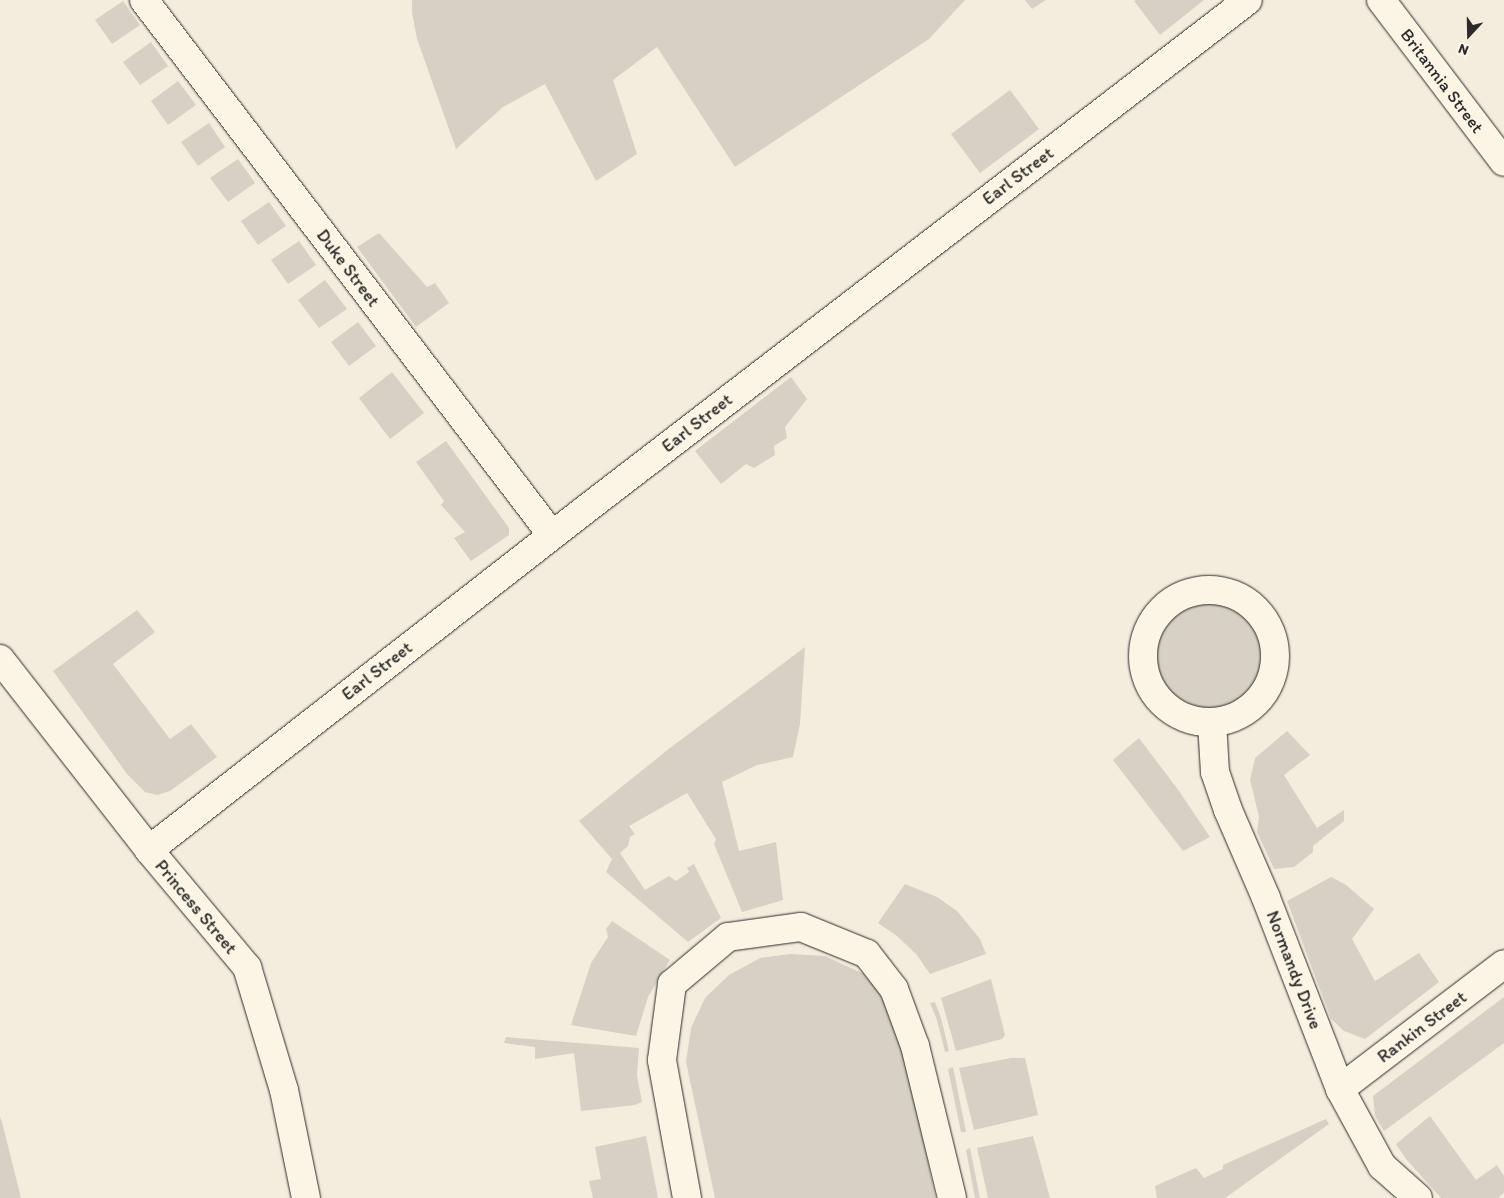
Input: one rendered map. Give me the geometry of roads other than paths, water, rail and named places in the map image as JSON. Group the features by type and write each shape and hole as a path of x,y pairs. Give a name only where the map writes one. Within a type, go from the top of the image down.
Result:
{"street":[{"name":"Duke Street","path":"144,0 552,536"},
{"name":"Earl Street","path":"149,850 552,536 1248,0"},
{"name":"Britannia Street","path":"1381,0 1504,162"},
{"path":"1210,589 1233,594 1248,602 1264,619 1274,640 1275,669 1266,691 1254,706 1234,718 1212,722 1190,719 1169,709 1154,692 1143,662 1145,638 1160,611 1178,597 1210,589"},
{"name":"Princess Street","path":"0,659 149,850 246,967 284,1090 306,1198"},
{"name":"Normandy Drive","path":"1212,722 1215,772 1228,810 1266,898 1340,1089 1382,1166 1418,1198"},
{"path":"687,1198 662,1060 672,984 728,937 801,927 867,954 894,990 915,1046 952,1198"},
{"name":"Rankin Street","path":"1340,1089 1504,964"}]}
